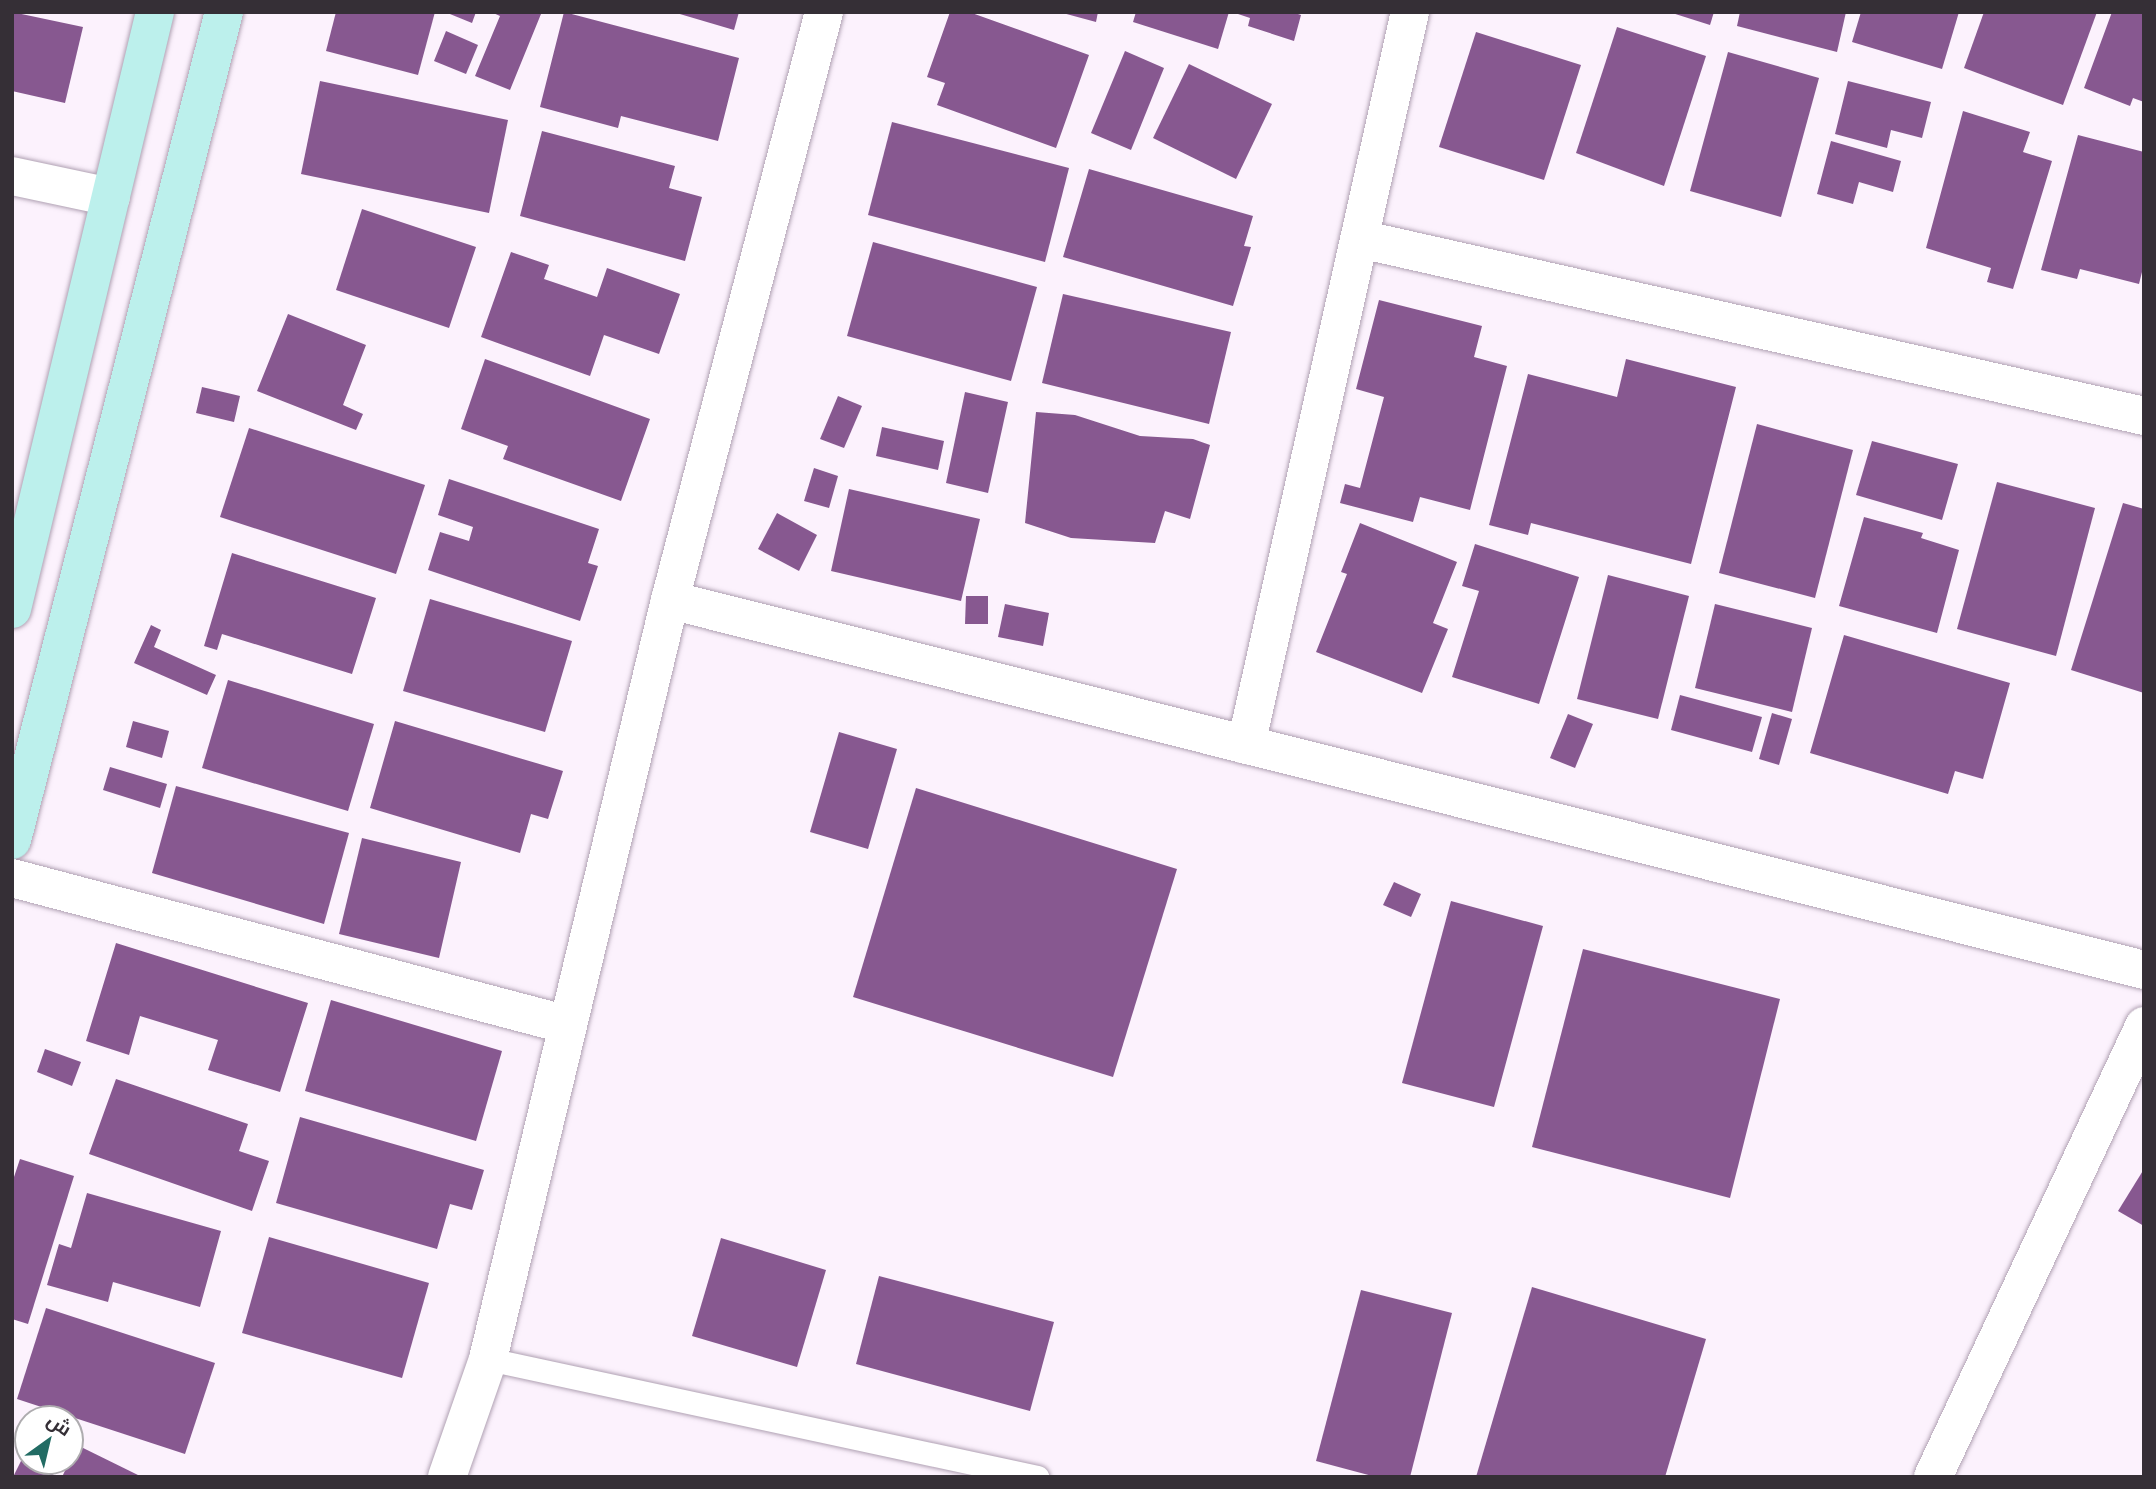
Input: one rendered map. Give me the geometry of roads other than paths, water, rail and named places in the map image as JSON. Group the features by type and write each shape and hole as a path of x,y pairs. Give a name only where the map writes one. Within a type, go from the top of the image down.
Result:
{"street":[{"path":"12,609 155,12"},
{"path":"12,840 224,12"},
{"path":"447,1477 488,1359 670,600 824,12"},
{"path":"1246,745 1410,12"},
{"path":"12,176 111,197"},
{"path":"1360,239 2144,416"},
{"path":"670,600 2144,970"},
{"path":"12,878 568,1025"},
{"path":"1933,1477 2144,1026"}],"lane":[{"path":"488,1359 1037,1477"}]}
